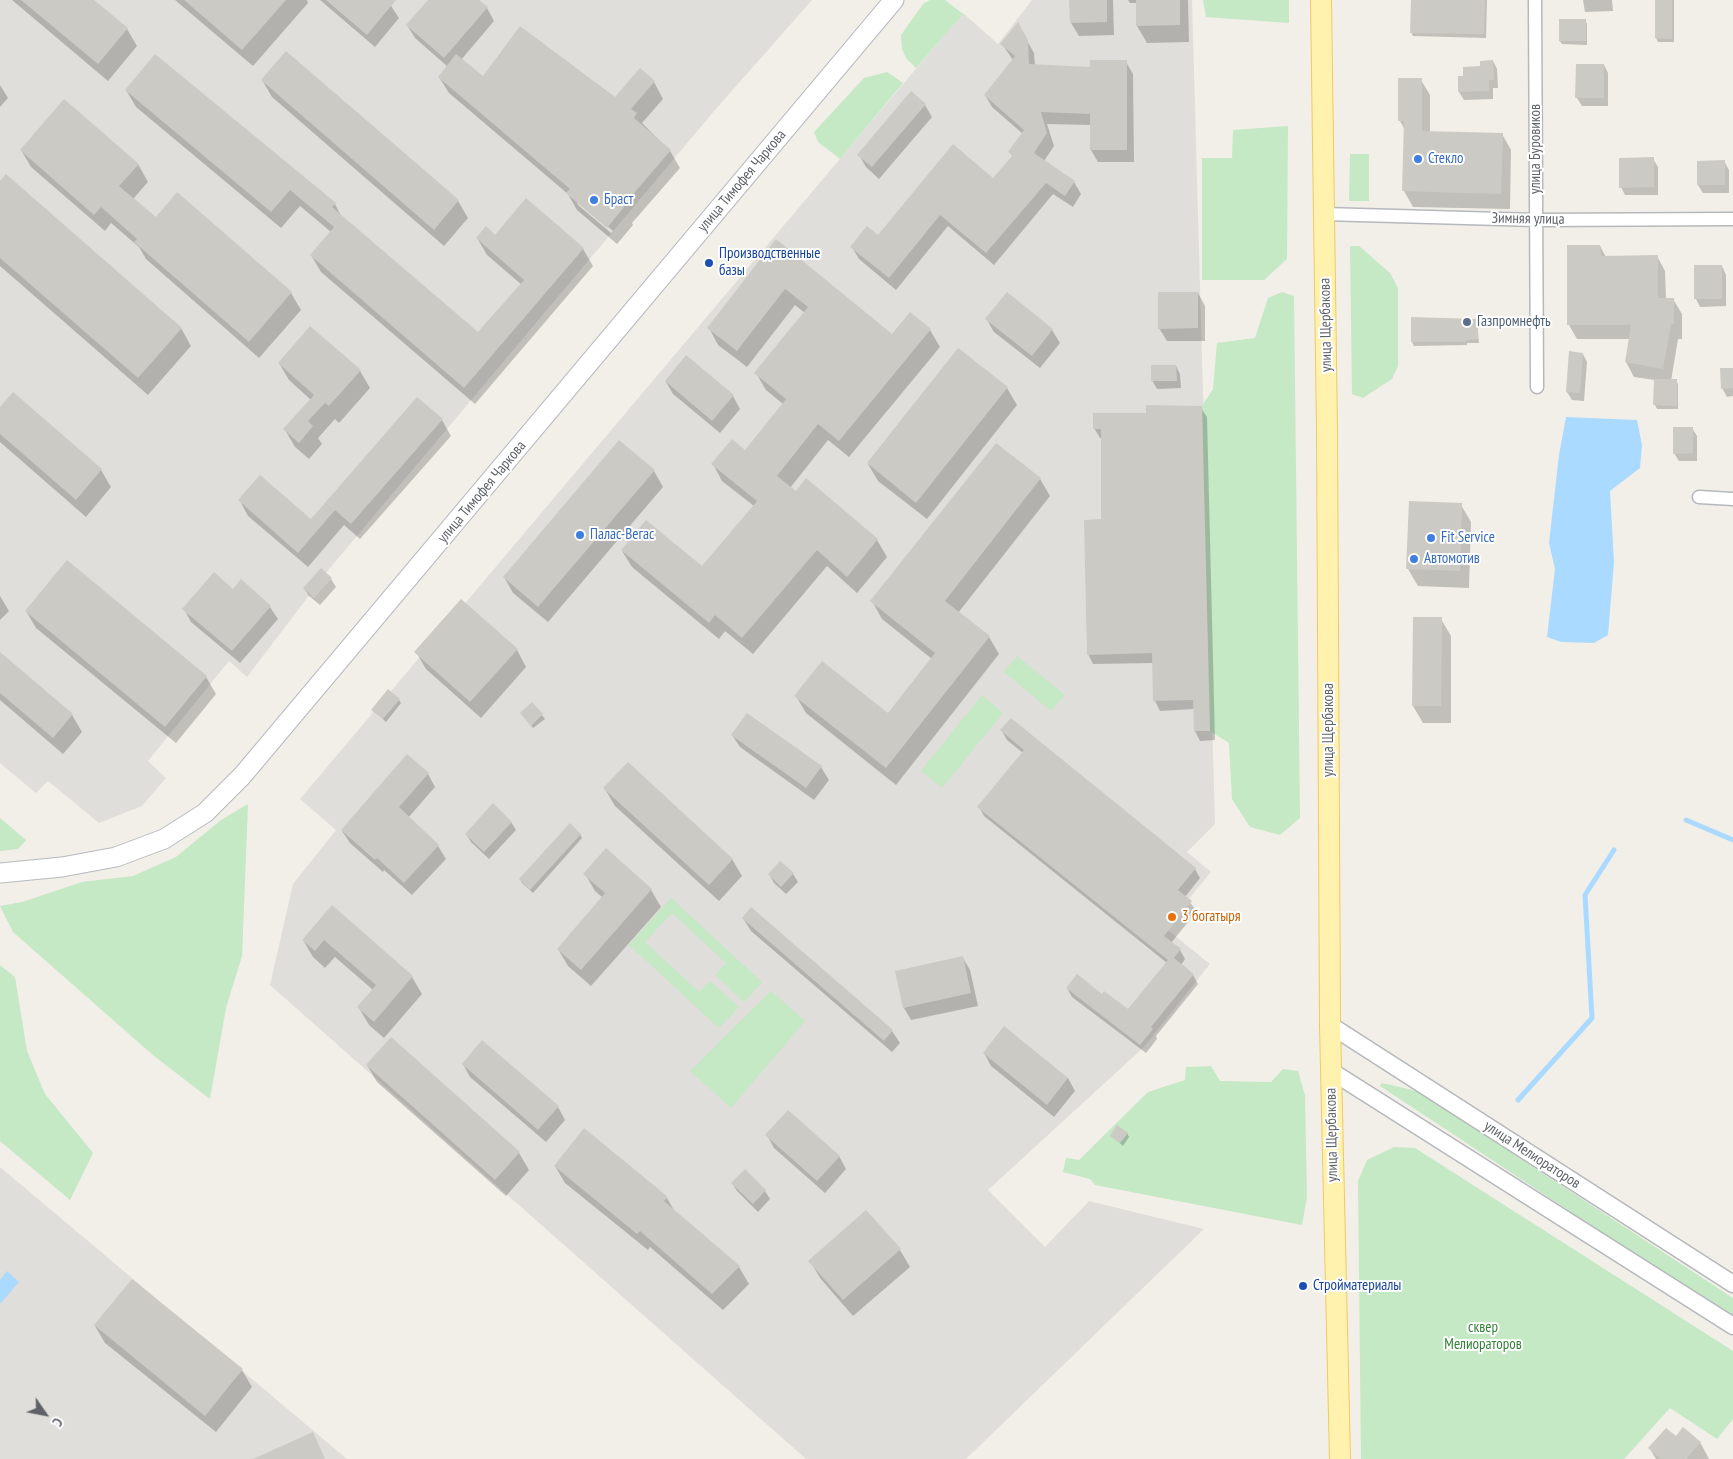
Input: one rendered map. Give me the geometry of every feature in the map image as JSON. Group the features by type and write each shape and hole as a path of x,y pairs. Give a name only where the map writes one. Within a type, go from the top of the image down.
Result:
{"main road":[{"name":"улица Тимофея Чаркова","path":"0,873 62,867 116,856 164,839 204,812 242,776 894,0"},
{"name":"улица Щербакова","path":"1321,0 1330,1025 1340,1459"}],"street":[{"name":"улица Буровиков","path":"1535,0 1537,387"},
{"name":"Зимняя улица","path":"1324,214 1536,220 1733,219"},
{"path":"1699,497 1733,499"},
{"name":"улица Мелиораторов","path":"1330,1025 1733,1284"},
{"path":"1331,1070 1733,1326"}],"shaded area":[{"path":"0,0 812,0 715,110 330,568 247,677 229,661 148,761 166,778 142,806 99,823 48,781 36,793 0,763"},
{"path":"1032,0 1192,0 1215,824 1187,852 1211,872 1165,928 1210,964 1144,1047 988,1190 1045,1247 1089,1201 1204,1229 966,1459 806,1459 270,985 293,884 336,830 300,799 963,13 998,44"},
{"path":"0,1167 347,1459 0,1459"}],"green space":[{"path":"930,0 945,0 963,14 916,68 906,58 902,49 901,35 923,4"},
{"path":"1203,0 1289,0 1289,23 1206,17"},
{"path":"887,72 903,83 840,159 818,142 814,132 864,78"},
{"path":"1288,126 1287,259 1264,280 1202,280 1202,158 1232,158 1233,130"},
{"path":"1350,154 1369,154 1369,201 1349,201"},
{"path":"1350,246 1359,246 1390,273 1398,288 1398,366 1392,379 1363,398 1352,394"},
{"path":"1282,292 1294,296 1300,818 1280,835 1250,827 1232,799 1229,743 1210,731 1202,406 1213,389 1217,343 1255,338 1268,298"},
{"path":"1017,656 1065,695 1051,711 1004,672"},
{"path":"982,695 1003,713 942,788 921,771"},
{"path":"248,804 242,956 226,1008 210,1099 154,1056 13,932 0,906 22,902 82,882 133,876 176,857 221,820"},
{"path":"0,818 26,840 18,849 0,851"},
{"path":"671,898 762,982 744,1002 715,975 726,963 672,913 645,942 699,992 710,981 739,1007 719,1028 629,945"},
{"path":"0,965 15,977 27,1051 45,1094 93,1153 70,1200 0,1141"},
{"path":"771,991 805,1021 731,1108 690,1071"},
{"path":"1211,1066 1220,1081 1271,1082 1283,1069 1298,1071 1305,1095 1307,1197 1302,1225 1095,1185 1090,1179 1063,1172 1066,1158 1079,1160 1148,1092 1185,1080 1186,1067"},
{"path":"1382,1083 1417,1091 1733,1298 1733,1319 1380,1086"},
{"name":"сквер Мелиораторов","path":"1394,1147 1415,1148 1733,1351 1733,1419 1717,1439 1670,1408 1624,1459 1361,1459 1358,1181 1367,1160"}],"water":[{"path":"1566,417 1637,420 1642,445 1640,468 1610,491 1614,562 1608,635 1594,643 1561,642 1547,637 1555,569 1549,543 1559,455"},
{"path":"7,1271 19,1282 0,1304 0,1280"}],"building":[{"path":"21,0 94,0 128,28 98,64"},
{"path":"184,0 286,0 242,50"},
{"path":"326,0 396,0 367,35"},
{"path":"428,0 479,0 488,7 444,58 406,25"},
{"path":"1069,0 1107,0 1107,22 1070,23"},
{"path":"1136,0 1180,0 1180,25 1136,26"},
{"path":"1411,0 1485,0 1484,34 1410,33"},
{"path":"1655,0 1672,0 1672,39 1655,38"},
{"path":"1559,19 1586,19 1586,41 1559,41"},
{"path":"1018,22 1028,40 1029,64 1090,67 1090,60 1127,60 1127,150 1090,150 1090,114 1041,112 1047,133 1034,153 1075,181 1065,196 1046,183 986,253 940,215 889,278 850,247 867,226 878,235 953,144 993,178 1013,155 1008,152 1024,130 984,95 1015,56 1000,44"},
{"path":"520,26 615,97 640,68 655,81 631,109 637,113 634,118 671,150 623,206 607,228 566,193 570,189 438,77 456,54 483,76"},
{"path":"286,51 459,200 434,230 261,80"},
{"path":"155,54 336,203 332,207 478,332 524,280 476,238 486,226 495,235 526,198 584,248 464,388 310,255 334,227 290,190 271,212 125,90"},
{"path":"1493,60 1494,80 1489,80 1489,91 1458,92 1458,76 1463,76 1463,67 1480,66 1480,61"},
{"path":"1576,64 1604,64 1604,98 1575,98"},
{"path":"1398,78 1422,78 1422,131 1503,133 1501,194 1402,191 1404,121 1398,121"},
{"path":"911,91 926,104 872,167 857,155"},
{"path":"64,99 139,164 119,186 156,217 177,192 292,292 249,342 134,242 137,239 101,207 94,215 20,150"},
{"path":"1654,157 1654,187 1619,188 1619,158"},
{"path":"1725,160 1725,185 1697,185 1697,161"},
{"path":"6,174 182,328 138,378 0,258 0,181"},
{"path":"776,239 892,334 910,312 931,329 839,441 818,424 777,476 796,491 806,478 878,539 847,577 817,550 742,638 715,615 709,623 621,550 646,520 702,566 757,501 711,464 732,439 745,450 786,399 754,373 808,307 785,289 737,351 707,328"},
{"path":"1567,245 1600,245 1601,256 1658,255 1658,298 1674,298 1674,324 1671,324 1663,369 1625,362 1631,325 1567,325"},
{"path":"1694,265 1722,265 1722,299 1694,299"},
{"path":"1007,292 1053,329 1032,356 985,319"},
{"path":"1158,292 1198,292 1198,328 1158,329"},
{"path":"1411,317 1478,319 1478,339 1466,340 1466,342 1411,342"},
{"path":"310,326 361,370 329,406 325,403 308,421 313,426 299,443 283,429 314,395 278,363"},
{"path":"958,348 1008,387 916,503 867,463"},
{"path":"1569,351 1583,353 1580,393 1566,392"},
{"path":"686,355 734,395 712,421 665,381"},
{"path":"1151,365 1176,365 1177,381 1151,381"},
{"path":"1720,368 1733,368 1733,388 1721,389"},
{"path":"1654,379 1677,379 1677,406 1653,405"},
{"path":"13,392 102,469 76,500 0,434 0,407"},
{"path":"417,397 443,419 351,524 335,510 298,553 238,500 260,475 311,519"},
{"path":"1146,405 1202,406 1210,731 1194,731 1193,700 1153,701 1152,653 1087,655 1084,520 1101,519 1101,429 1093,429 1093,413 1146,413"},
{"path":"1673,427 1693,427 1693,453 1673,454"},
{"path":"619,440 655,470 538,607 503,577"},
{"path":"996,443 1041,478 945,601 990,636 886,768 794,696 822,661 888,713 935,653 870,601"},
{"path":"1409,501 1462,503 1460,571 1406,569"},
{"path":"67,560 207,676 165,727 25,611"},
{"path":"321,568 332,578 314,598 303,588"},
{"path":"214,572 233,589 241,579 271,606 232,651 182,609"},
{"path":"461,599 518,649 470,702 414,652"},
{"path":"1413,617 1442,617 1441,706 1412,706"},
{"path":"0,652 73,714 53,738 0,693"},
{"path":"388,689 400,699 383,719 371,710"},
{"path":"532,702 543,714 531,726 520,713"},
{"path":"747,713 822,766 806,788 731,735"},
{"path":"1011,718 1196,868 1178,890 1192,901 1164,936 1181,949 1174,958 1194,974 1151,1027 1153,1029 1140,1045 1066,988 1077,974 1102,994 1104,991 1128,1009 1168,960 977,807 1024,750 1000,730"},
{"path":"407,754 429,773 399,807 439,845 404,883 377,858 375,860 341,830"},
{"path":"628,762 733,859 709,885 603,788"},
{"path":"493,803 512,822 484,852 465,834"},
{"path":"570,823 581,834 530,890 519,879"},
{"path":"606,848 652,889 581,970 557,949 605,893 583,874"},
{"path":"780,861 794,873 781,887 768,874"},
{"path":"332,905 413,976 374,1022 357,1007 376,985 324,940 315,951 302,940"},
{"path":"751,907 893,1030 884,1041 742,918"},
{"path":"963,956 971,993 903,1008 895,971"},
{"path":"1004,1026 1068,1078 1047,1105 983,1053"},
{"path":"391,1037 520,1152 495,1180 366,1065"},
{"path":"482,1040 559,1106 538,1130 462,1064"},
{"path":"788,1110 840,1156 817,1181 765,1135"},
{"path":"1117,1125 1128,1133 1120,1143 1110,1136"},
{"path":"584,1128 668,1197 664,1201 740,1266 712,1294 640,1231 637,1234 554,1166"},
{"path":"745,1169 766,1190 753,1204 731,1183"},
{"path":"866,1210 901,1249 843,1300 808,1261"},
{"path":"132,1279 243,1369 205,1416 94,1325"},
{"path":"1683,1427 1701,1442 1686,1459 1661,1459 1648,1448 1666,1428 1676,1436"},
{"path":"313,1432 325,1459 253,1459"}],"waterway":[{"path":"1686,820 1733,840"},
{"path":"1518,1100 1592,1018 1585,895 1614,850"}],"place":[{"name":"Стекло","path":"1418,159"},
{"name":"Браст","path":"594,200"},
{"name":"Производственные базы","path":"709,263"},
{"name":"Газпромнефть","path":"1467,322"},
{"name":"Палас-Вегас","path":"580,535"},
{"name":"Fit Service","path":"1431,538"},
{"name":"Автомотив","path":"1414,559"},
{"name":"3 богатыря","path":"1172,917"},
{"name":"Стройматериалы","path":"1303,1286"}]}
